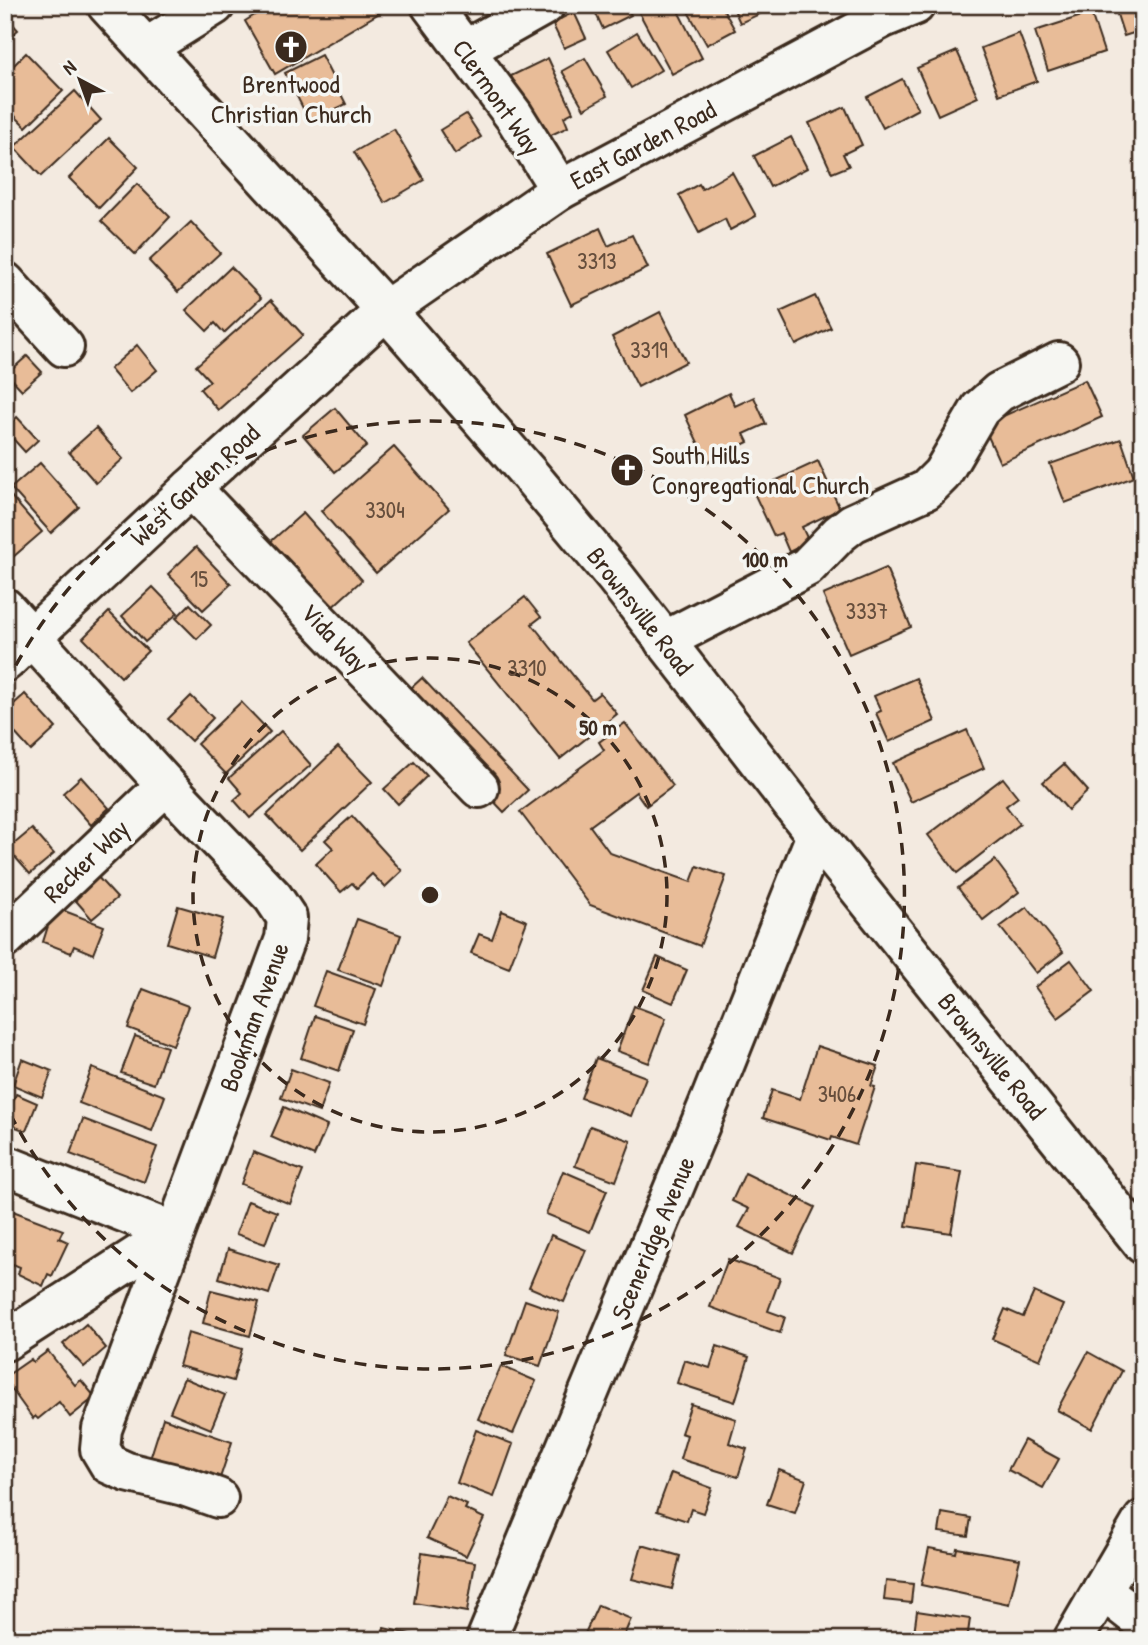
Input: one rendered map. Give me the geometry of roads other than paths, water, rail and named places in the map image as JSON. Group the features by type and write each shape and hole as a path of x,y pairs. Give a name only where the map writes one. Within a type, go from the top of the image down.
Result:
{"street":[{"name":"Brownsville Road","path":"107,5 386,310 530,475 1143,1244"},
{"path":"146,48 215,5"},
{"name":"Clermont Way","path":"431,5 514,116 560,190"},
{"path":"465,50 545,5"},
{"name":"East Garden Road","path":"386,310 560,190 883,18 915,5"},
{"path":"5,282 64,347"},
{"name":"West Garden Road","path":"19,650 386,310"},
{"path":"664,641 807,567 853,523 926,490 942,474 980,409 999,392 1059,362"},
{"name":"Vida Way","path":"191,488 479,788"},
{"name":"Bookman Avenue","path":"5,608 19,650 166,785 273,897 287,918 285,939 102,1429 100,1449 109,1464 127,1472 184,1486 218,1498"},
{"name":"Recker Way","path":"5,938 166,785"},
{"name":"Sceneridge Avenue","path":"486,1640 712,1096 816,835"},
{"path":"5,1165 174,1232"},
{"path":"5,1341 174,1232"},
{"path":"1073,1640 1143,1520"},
{"path":"1102,1590 1143,1622"}],"place":[{"name":"Brentwood Christian Church","path":"291,47"},
{"name":"South Hills Congregational Church","path":"627,470"}]}
